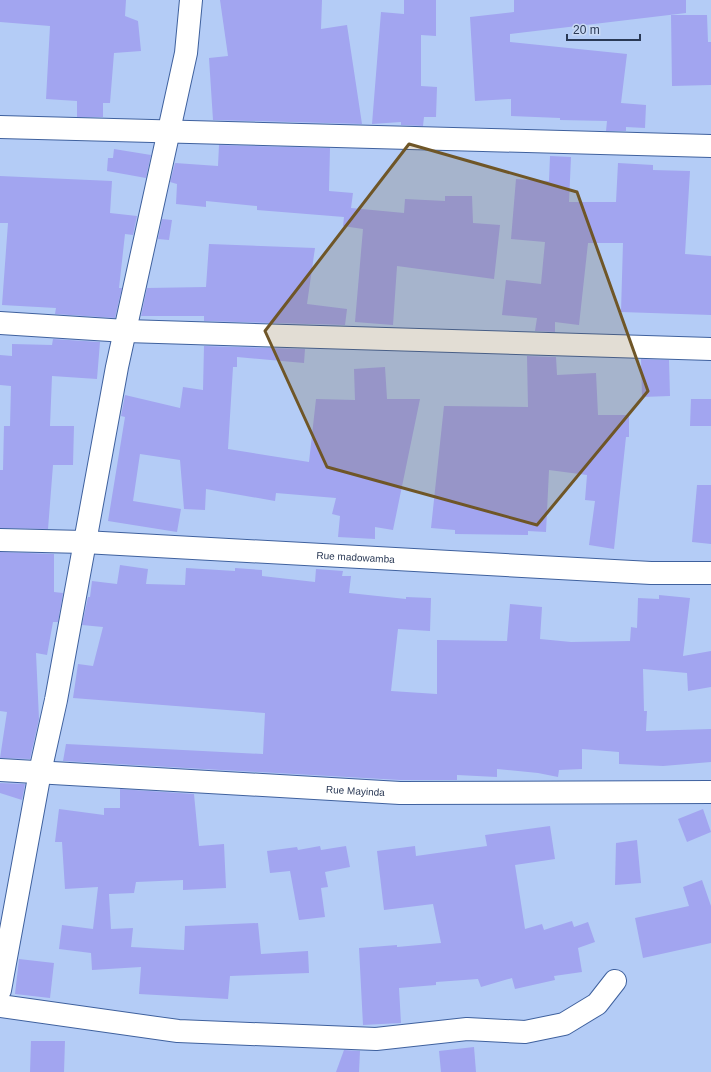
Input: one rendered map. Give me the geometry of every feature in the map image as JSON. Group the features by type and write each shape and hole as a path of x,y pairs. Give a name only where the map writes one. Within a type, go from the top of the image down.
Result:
{"street":[{"path":"0,990 40,772 56,700 117,367 186,52 191,0"},
{"path":"0,127 711,146"},
{"path":"0,323 126,331 711,349"},
{"name":"Rue madowamba","path":"0,540 84,542 651,573 711,573"},
{"name":"Rue Mayinda","path":"0,770 400,793 711,792"},
{"path":"0,1006 178,1031 376,1039 467,1030 525,1032 564,1024 597,1004 614,981"}],"highlighted area":[{"path":"409,144 577,192 648,391 537,525 327,467 265,331"}],"building":[{"path":"0,0 126,0 125,16 138,21 141,51 114,53 110,103 103,103 103,117 77,117 77,101 46,99 50,26 0,22"},
{"path":"220,0 322,0 321,29 347,25 362,124 213,120 209,58 228,56"},
{"path":"404,0 436,0 436,36 421,35 421,86 437,87 436,117 424,117 423,126 401,125 401,122 372,124 381,12 404,14"},
{"path":"514,0 686,0 686,13 510,34 510,42 627,54 621,103 646,105 645,128 626,127 626,131 606,131 607,121 560,120 560,118 511,116 511,99 475,101 470,17 514,12"},
{"path":"671,15 707,15 708,42 711,42 711,85 672,86"},
{"path":"219,145 330,148 329,191 353,193 351,208 404,213 405,199 445,201 445,196 472,196 473,223 500,225 494,279 397,266 393,325 355,322 363,229 343,226 344,217 257,210 257,206 206,201 206,207 176,204 177,184 170,182 175,163 218,166"},
{"path":"114,149 151,155 146,178 107,171 108,158 113,158"},
{"path":"550,156 571,157 569,202 616,202 618,163 653,165 653,170 690,171 685,254 711,256 711,315 621,312 623,243 588,243 579,325 555,322 555,332 535,331 537,318 502,315 506,280 541,284 545,242 511,239 516,179 549,181"},
{"path":"0,176 112,181 110,213 137,216 133,235 125,234 119,288 122,288 115,318 55,314 56,308 2,305 8,223 0,223"},
{"path":"162,219 172,220 169,240 158,239"},
{"path":"209,244 315,248 307,304 347,309 345,325 204,321 204,316 141,316 147,288 206,287"},
{"path":"53,339 100,342 97,379 52,376 50,426 74,426 73,465 53,465 48,529 0,528 0,470 3,470 4,426 10,426 11,386 0,385 0,355 12,356 12,344 52,345"},
{"path":"204,346 305,349 304,363 237,357 237,367 233,367 228,449 309,462 316,399 355,400 354,369 385,367 387,399 420,399 393,530 375,527 375,539 338,537 340,516 332,514 336,498 276,493 275,501 206,489 205,510 184,509 180,460 140,454 133,501 181,509 177,532 108,521 125,417 121,416 125,395 180,408 183,387 203,390"},
{"path":"527,356 556,357 557,375 596,373 598,415 629,415 629,437 626,437 614,549 589,545 595,501 585,500 587,475 549,470 546,532 528,531 528,535 455,534 455,530 431,528 444,406 528,407"},
{"path":"641,359 669,360 670,396 642,397"},
{"path":"691,399 711,399 711,426 690,426"},
{"path":"697,485 711,485 711,544 692,542"},
{"path":"0,552 54,554 54,592 63,593 58,622 53,622 47,655 36,653 39,719 30,759 0,758 7,712 0,711"},
{"path":"120,565 148,569 146,584 185,585 186,568 235,571 235,568 262,570 262,576 315,582 316,569 343,571 342,576 351,576 349,593 406,599 406,597 431,598 430,631 398,629 391,691 437,694 437,640 507,641 510,604 542,607 540,639 571,642 630,641 631,627 637,628 638,598 659,599 659,595 690,598 683,656 711,651 711,687 688,691 687,673 643,669 644,711 647,711 646,731 711,729 711,762 663,766 619,764 619,752 582,749 582,769 559,770 558,777 538,773 497,769 497,777 457,775 457,780 400,780 63,761 66,744 263,754 265,713 73,698 78,664 93,666 103,627 82,625 88,597 90,597 92,581 117,584"},
{"path":"0,783 25,784 22,800 0,793"},
{"path":"120,789 194,794 199,846 224,844 226,888 183,890 183,880 136,882 134,893 109,894 111,929 133,928 131,947 184,950 185,926 258,923 261,954 308,951 309,973 230,976 228,999 139,994 141,967 92,970 91,953 59,949 62,925 93,929 98,887 65,889 62,842 55,842 59,809 104,815 104,808 120,808"},
{"path":"703,809 711,832 687,842 678,819"},
{"path":"550,826 555,859 515,865 525,929 542,924 544,930 572,921 574,927 588,922 595,942 578,948 582,972 554,976 555,980 515,989 512,978 481,987 478,979 436,982 436,985 399,988 401,1023 363,1025 359,948 397,945 397,947 441,943 433,904 384,910 377,851 415,846 416,856 487,846 485,835"},
{"path":"637,840 641,883 615,885 616,843"},
{"path":"320,846 321,850 346,846 350,867 325,872 328,887 321,888 325,917 299,920 290,871 270,873 267,851 297,847 298,850"},
{"path":"702,880 711,906 711,943 643,958 635,918 689,906 683,887"},
{"path":"19,959 54,963 50,998 15,994"},
{"path":"31,1041 65,1041 64,1072 30,1072"},
{"path":"474,1047 476,1072 441,1072 439,1051"},
{"path":"344,1050 360,1051 359,1072 336,1072"}]}
